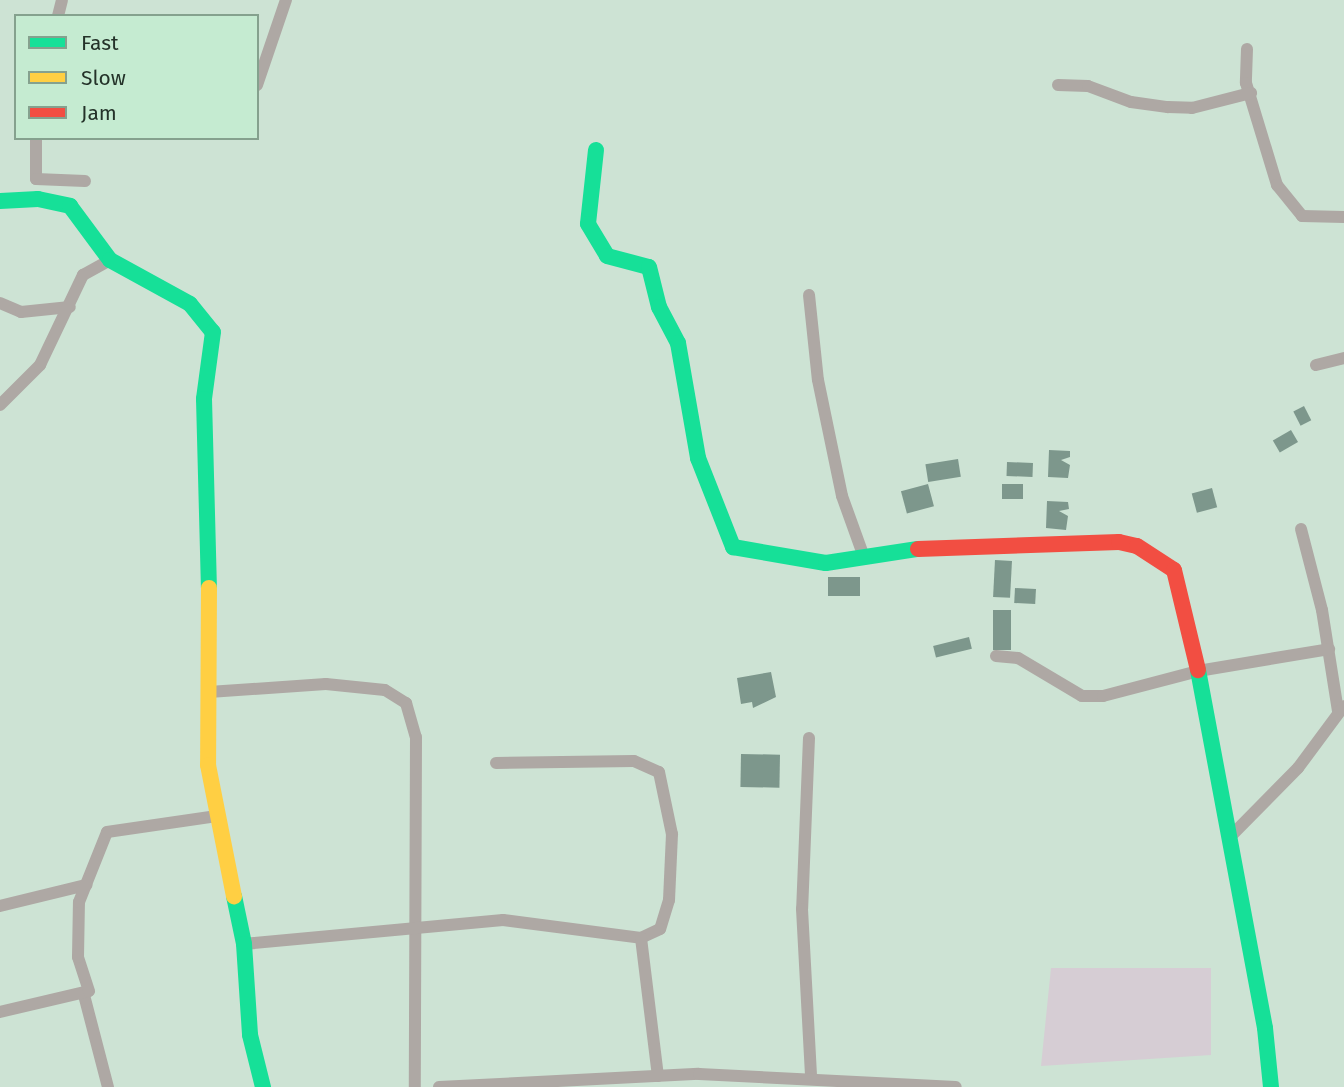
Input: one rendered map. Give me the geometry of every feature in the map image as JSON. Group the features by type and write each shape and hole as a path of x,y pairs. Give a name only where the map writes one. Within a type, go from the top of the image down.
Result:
{"street":[{"path":"259,79 286,0"},
{"path":"1247,49 1246,83 1277,185 1290,205 1319,220 1344,217"},
{"path":"1058,86 1088,86 1130,102 1192,108 1251,93"},
{"path":"36,140 36,180 85,181"},
{"path":"596,150 589,225 607,256 649,267 659,307 678,343 698,458 725,535 733,547 802,561 983,544 1137,546 1174,570 1198,671 1265,1028 1271,1087"},
{"path":"0,201 61,201 70,206 110,260 190,304 213,332 204,399 208,765 244,944 250,1035 263,1087"},
{"path":"0,405 40,365 83,275 110,260"},
{"path":"809,295 818,380 839,483 864,557"},
{"path":"0,303 21,312 70,307"},
{"path":"1316,365 1344,358"},
{"path":"1228,839 1298,768 1341,709 1301,529"},
{"path":"996,656 1027,662 1082,696 1125,692 1198,671 1329,649"},
{"path":"209,692 326,684 385,690 406,704 416,737 415,1087"},
{"path":"809,738 802,909 811,1077"},
{"path":"244,944 529,920 567,931 641,938 660,929 669,900 670,815 659,772 634,761 496,763"},
{"path":"108,1087 84,995 89,984 76,943 79,902 107,832 116,827 217,817"},
{"path":"0,906 86,885"},
{"path":"641,938 658,1076"},
{"path":"0,1012 84,995"},
{"path":"439,1087 658,1076 699,1081 811,1077 956,1087"}],"shaded area":[{"path":"1051,968 1211,968 1211,1055 1041,1066"}],"building":[{"path":"1304,406 1311,420 1301,426 1293,411"},
{"path":"1291,430 1298,442 1280,453 1273,440"},
{"path":"1049,450 1070,451 1070,457 1061,460 1070,465 1068,478 1048,477"},
{"path":"958,459 961,477 928,482 925,464"},
{"path":"1007,462 1033,463 1032,477 1007,476"},
{"path":"928,484 934,506 907,513 901,491"},
{"path":"1002,484 1023,484 1023,499 1002,499"},
{"path":"1212,488 1217,507 1197,513 1192,493"},
{"path":"1047,501 1068,502 1069,509 1059,511 1068,516 1066,530 1046,528"},
{"path":"995,560 1012,561 1010,598 993,597"},
{"path":"828,577 860,577 860,596 828,596"},
{"path":"1015,588 1036,589 1035,604 1014,603"},
{"path":"993,610 1011,610 1011,650 993,650"},
{"path":"969,637 972,649 936,658 933,646"},
{"path":"771,672 776,697 753,708 752,702 741,704 737,678"},
{"path":"741,754 780,755 779,788 740,787"}],"traffic: fast":[{"path":"596,150 588,224 607,256 649,267 659,307 678,343 698,458 733,547 826,563 918,549"},
{"path":"0,201 38,199 70,206 110,260 190,304 213,332 204,399 209,588"},
{"path":"1198,670 1265,1028 1271,1087"},
{"path":"234,896 244,944 250,1035 263,1087"}],"traffic: slow":[{"path":"209,588 208,765 234,896"}],"traffic: jam":[{"path":"918,549 1119,542 1137,546 1174,570 1198,670"}]}
